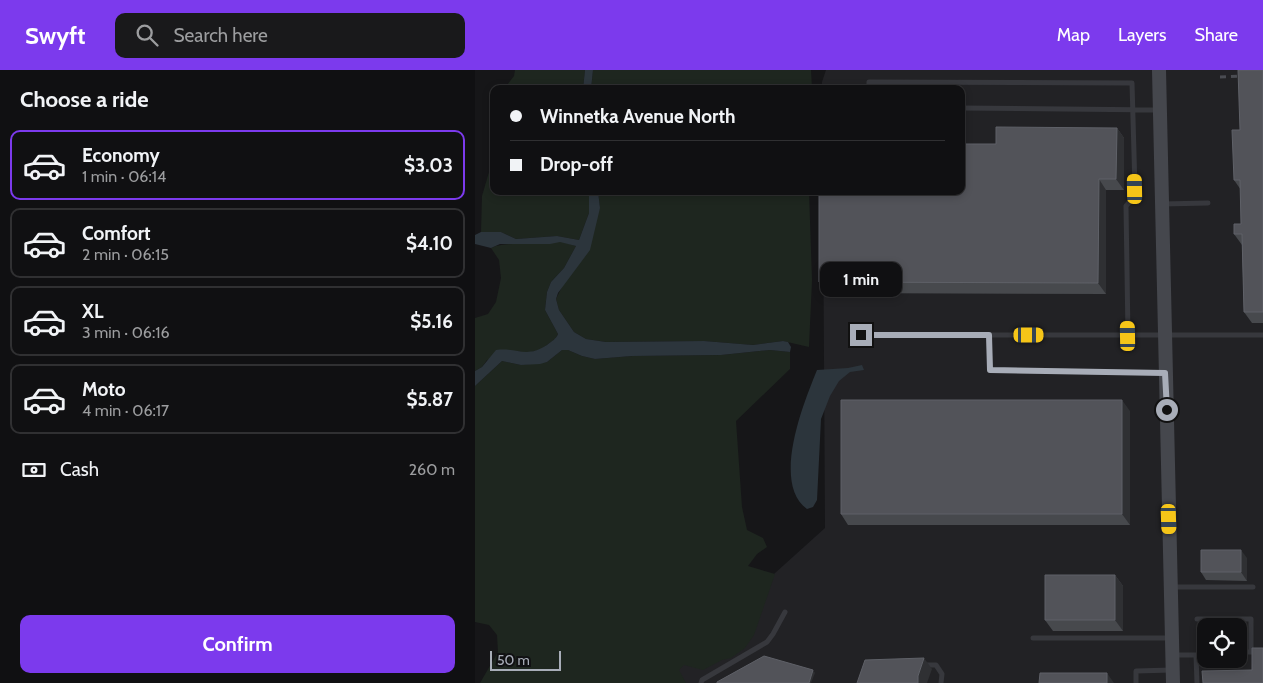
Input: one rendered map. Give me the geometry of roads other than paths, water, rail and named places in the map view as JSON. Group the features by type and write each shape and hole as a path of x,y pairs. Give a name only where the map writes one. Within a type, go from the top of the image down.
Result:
{"street":[{"path":"1159,70 1173,677"}],"lane":[{"path":"869,85 869,82 1132,83 1135,189 1133,198 1126,206 1128,336"},
{"path":"965,108 1160,110"},
{"path":"1162,204 1208,203"},
{"path":"861,335 1263,335"},
{"path":"989,335 990,370 1165,373"},
{"path":"1171,587 1253,587"},
{"path":"701,683 702,680 767,642 785,612"},
{"path":"1247,619 1251,619 1251,652"},
{"path":"1033,638 1172,638"},
{"path":"1247,652 1263,652"},
{"path":"1172,655 1196,656 1197,683"},
{"path":"920,665 936,665 941,674 941,683"},
{"path":"1136,683 1136,671 1173,677"}],"railway":[{"path":"1220,77 1263,75"}]}
